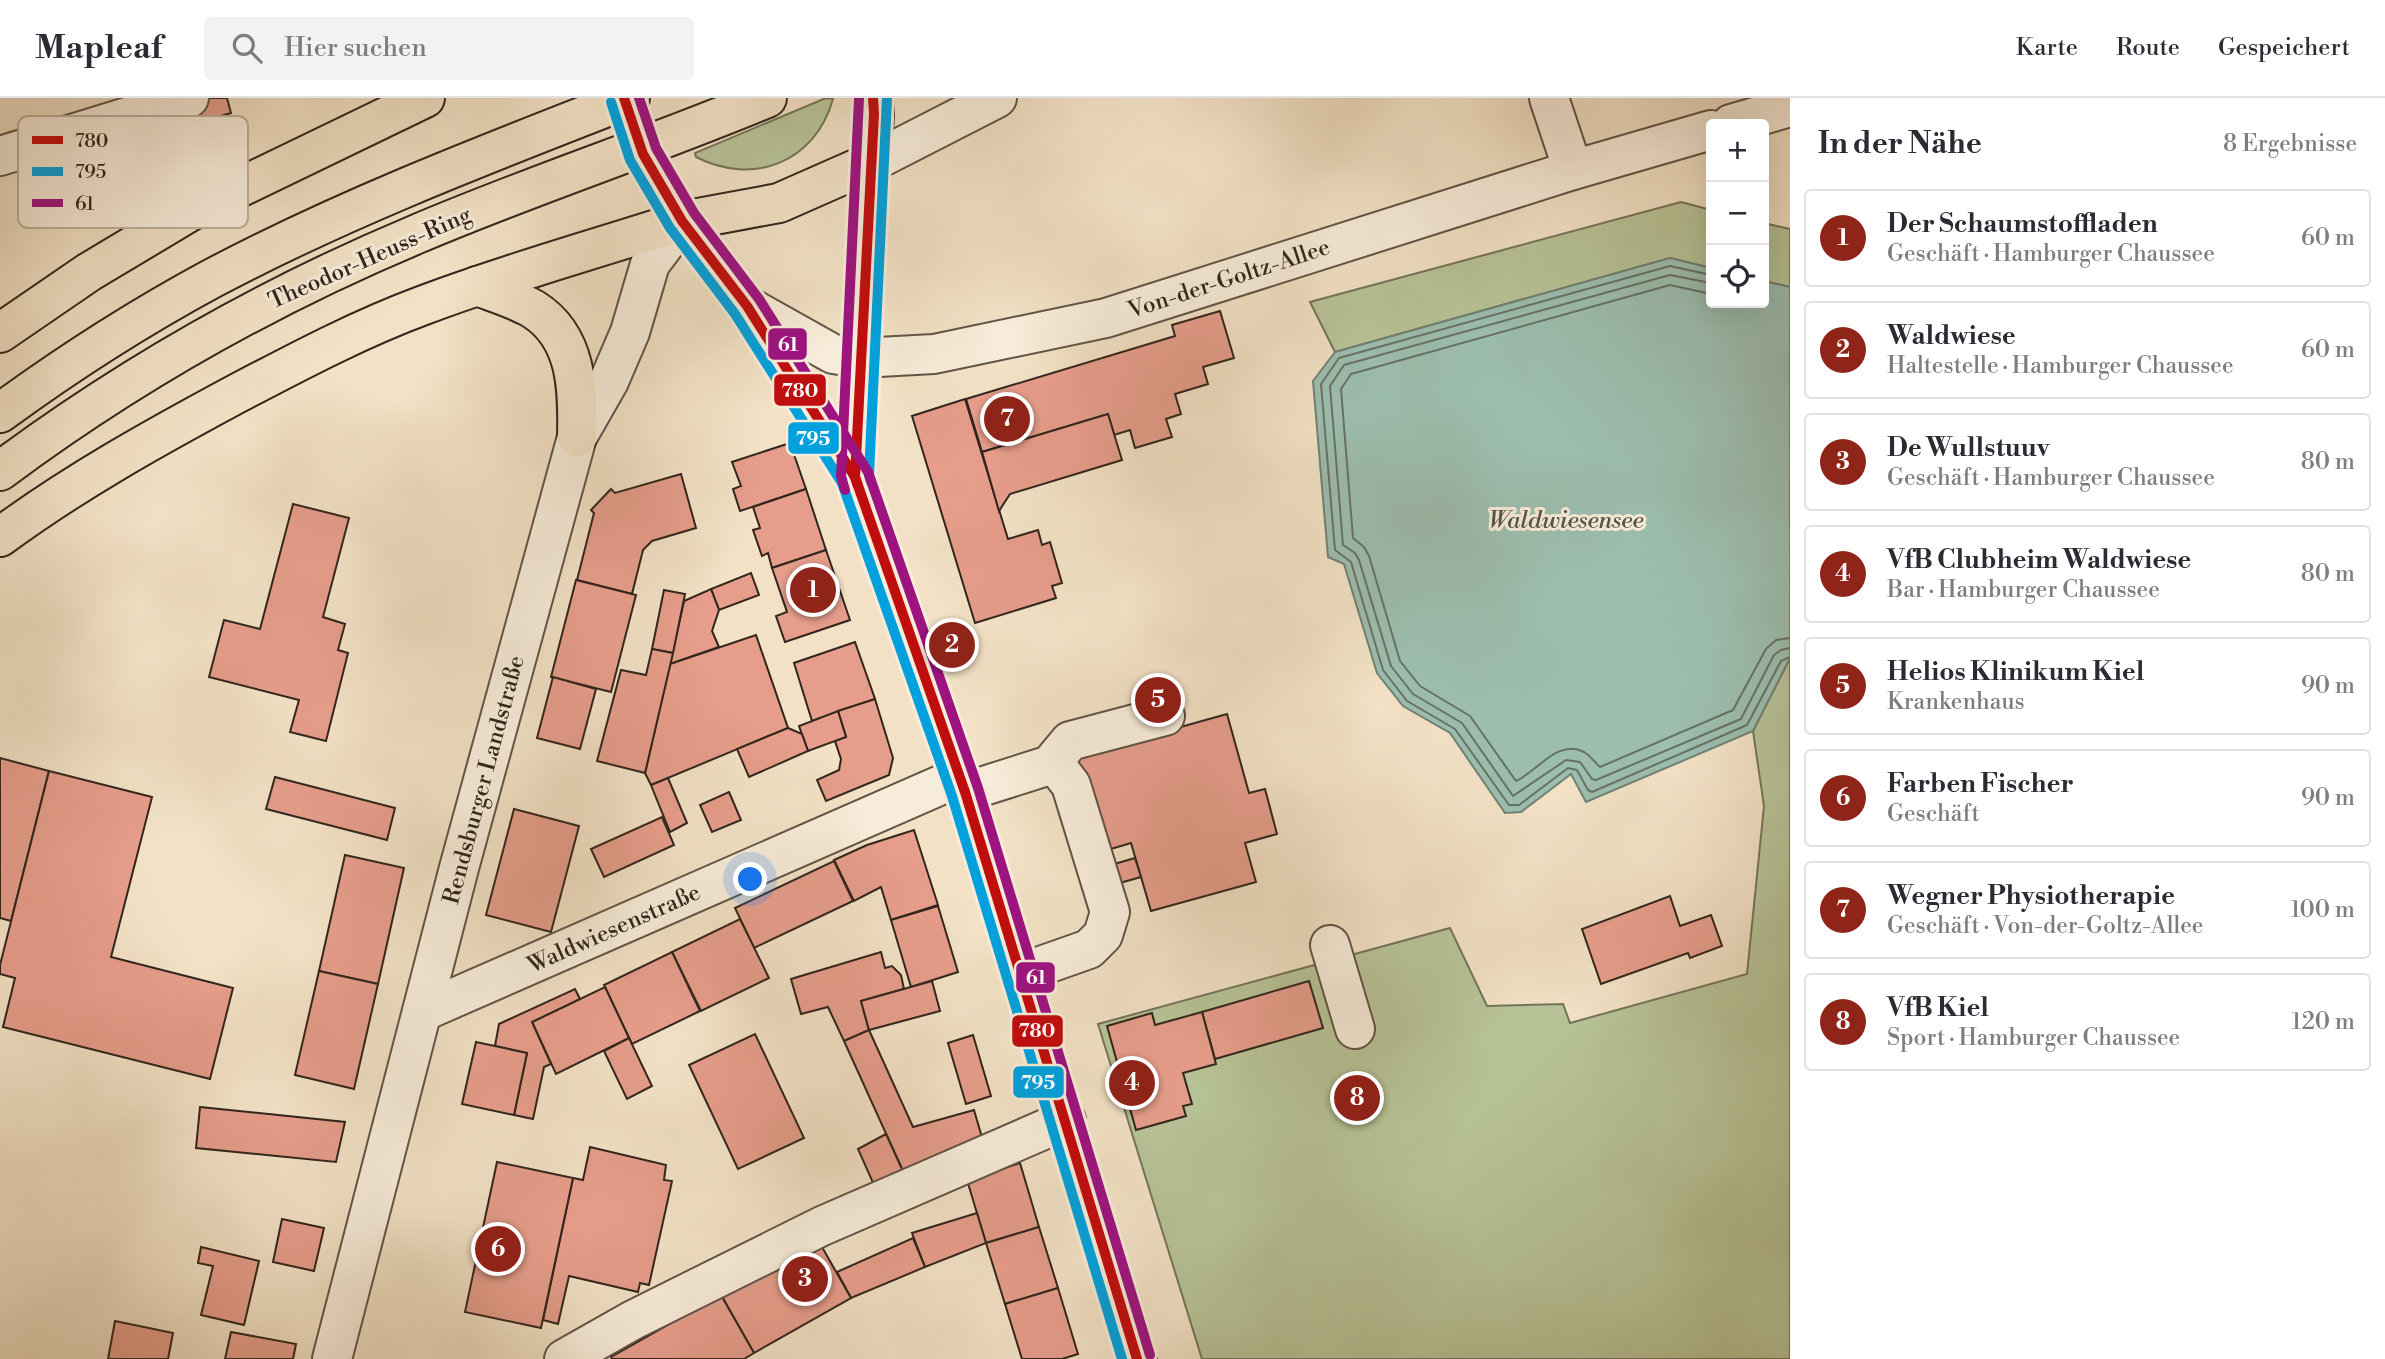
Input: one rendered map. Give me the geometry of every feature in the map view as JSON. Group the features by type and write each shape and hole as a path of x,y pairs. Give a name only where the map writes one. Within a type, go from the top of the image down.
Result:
{"main road":[{"path":"248,183 425,98"},
{"path":"624,98 643,154 682,221 747,306 855,477 962,785 1137,1359"},
{"name":"Theodor-Heuss-Ring","path":"0,414 110,338 211,279 356,209 631,98"},
{"name":"Theodor-Heuss-Ring","path":"0,471 91,407 199,340 265,305 417,234 767,98"},
{"path":"855,477 874,106"},
{"path":"0,537 103,467 260,382 386,320 477,286 682,221 779,203 872,162"},
{"path":"0,333 98,266 162,228"},
{"path":"477,286 533,309 555,326 565,344 576,377 577,437"}],"street":[{"path":"130,116 189,98"},
{"path":"872,162 997,98"},
{"path":"1549,98 1573,170"},
{"path":"1748,119 1790,107"},
{"name":"Von-der-Goltz-Allee","path":"747,306 833,354 860,358 934,354 1106,318 1573,170 1706,131"},
{"path":"0,156 18,150"},
{"name":"Rendsburger Landstraße","path":"332,1359 422,1012 577,437 609,381 630,332 650,264 682,221"},
{"path":"1021,973 1089,949 1104,935 1110,912 1071,785 1061,772 1050,765 1070,741 1165,716"},
{"name":"Waldwiesenstraße","path":"422,1012 962,785 1050,765"},
{"path":"1330,945 1355,1030"},
{"path":"564,1359 633,1320 822,1226 1066,1120"}],"shaded area":[{"path":"826,98 833,99 824,121 812,139 797,153 779,163 760,168 739,169 696,157 695,153"},
{"path":"1681,202 1706,209 1706,267 1670,258 1335,352 1310,302"},
{"path":"1769,224 1790,229 1790,287 1769,282"},
{"path":"1790,658 1790,1359 1202,1359 1098,1024 1450,928 1487,1006 1563,1004 1570,1023 1747,974 1764,806 1753,731"}],"water":[{"name":"Waldwiesensee","path":"1670,258 1706,267 1706,308 1769,308 1769,282 1790,287 1790,658 1753,731 1586,802 1571,774 1521,812 1505,813 1450,733 1403,706 1377,673 1344,564 1328,557 1313,381 1335,352"}],"building":[{"path":"128,98 227,98 231,113 221,116 134,116"},
{"path":"1220,311 1234,358 1203,367 1208,384 1175,394 1181,414 1166,419 1172,437 1135,448 1130,430 1114,435 1108,414 982,452 966,399 1175,336 1172,325"},
{"path":"965,399 1008,539 1038,530 1042,545 1050,542 1062,583 1052,586 1056,598 975,623 912,416"},
{"path":"1108,414 1122,460 1010,494 999,511 982,452"},
{"path":"790,443 806,489 740,511 733,489 741,486 732,462"},
{"path":"681,474 696,528 652,541 643,550 632,594 577,580 594,513 591,510 611,489 615,493"},
{"path":"806,489 826,550 772,568 768,553 762,556 753,530 760,528 753,507"},
{"path":"293,504 349,518 323,617 345,624 338,650 348,653 326,741 290,732 299,700 209,677 224,620 260,629"},
{"path":"826,550 850,620 785,642 776,616 787,612 772,568"},
{"path":"751,573 759,595 719,610 711,589"},
{"path":"576,580 636,595 611,692 551,677"},
{"path":"711,589 719,610 712,631 719,647 670,664 684,601"},
{"path":"664,590 685,594 673,653 652,649"},
{"path":"756,635 788,728 651,785 645,773 670,664"},
{"path":"855,642 875,699 812,721 794,663"},
{"path":"652,649 673,653 645,773 597,761 621,670 646,675"},
{"path":"553,677 596,689 580,749 537,738"},
{"path":"875,699 893,758 889,775 826,801 817,780 839,770 841,759 835,741 846,737 838,711"},
{"path":"838,711 846,737 808,751 799,726"},
{"path":"1227,714 1249,793 1265,789 1277,834 1245,843 1256,882 1151,911 1131,843 1104,851 1077,756"},
{"path":"788,728 802,734 808,751 749,777 737,749"},
{"path":"0,758 49,771 11,921 0,918"},
{"path":"49,771 152,797 111,957 233,988 210,1079 3,1027 15,978 0,974 0,965"},
{"path":"275,777 395,808 387,840 266,809"},
{"path":"668,778 687,823 670,832 651,785"},
{"path":"729,792 741,820 712,832 700,805"},
{"path":"514,809 579,826 551,932 486,915"},
{"path":"662,817 674,845 604,877 591,849"},
{"path":"914,830 938,905 891,920 881,887 854,901 834,860 867,845"},
{"path":"345,855 404,868 378,984 319,971"},
{"path":"1135,858 1141,877 1088,892 1083,873"},
{"path":"834,861 853,901 754,948 735,908"},
{"path":"1670,896 1680,926 1711,915 1722,946 1690,958 1688,953 1601,984 1582,929"},
{"path":"938,906 958,972 911,987 891,920"},
{"path":"740,919 769,978 701,1011 672,952"},
{"path":"672,952 700,1011 632,1044 604,985"},
{"path":"881,952 885,968 892,966 901,975 904,989 861,1001 869,1030 844,1041 828,1007 801,1014 791,979"},
{"path":"319,971 378,984 354,1089 295,1075"},
{"path":"932,981 940,1011 869,1030 861,1001"},
{"path":"1309,981 1323,1028 1215,1059 1202,1012"},
{"path":"605,987 629,1038 556,1074 532,1022"},
{"path":"575,989 580,999 532,1022 551,1064 544,1067 533,1119 514,1115 527,1053 495,1046 499,1024"},
{"path":"1202,1012 1216,1064 1183,1073 1192,1104 1183,1106 1186,1116 1136,1130 1107,1026 1152,1013 1155,1025"},
{"path":"869,1030 913,1127 974,1110 983,1141 907,1180 844,1041"},
{"path":"755,1034 804,1138 738,1169 689,1065"},
{"path":"973,1035 991,1096 966,1104 948,1043"},
{"path":"629,1038 652,1086 627,1099 604,1051"},
{"path":"476,1042 527,1053 514,1115 462,1104"},
{"path":"200,1107 345,1122 336,1162 196,1148"},
{"path":"886,1134 907,1180 878,1194 858,1149"},
{"path":"590,1147 666,1165 664,1180 672,1181 649,1285 640,1283 638,1292 569,1276 558,1324 543,1320 573,1178 583,1180"},
{"path":"497,1162 573,1178 541,1328 465,1312"},
{"path":"1020,1163 1039,1227 986,1243 967,1180"},
{"path":"977,1213 986,1243 925,1267 912,1233"},
{"path":"282,1219 324,1228 314,1271 273,1262"},
{"path":"1039,1227 1058,1288 1005,1304 986,1243"},
{"path":"913,1238 925,1267 851,1298 837,1272"},
{"path":"818,1240 851,1298 754,1353 721,1295"},
{"path":"201,1247 259,1261 244,1325 201,1315 213,1266 198,1263"},
{"path":"1058,1288 1078,1354 1062,1359 1022,1359 1005,1304"},
{"path":"721,1295 754,1353 744,1359 612,1359 611,1357"},
{"path":"115,1321 173,1333 168,1359 108,1359"},
{"path":"231,1332 296,1344 293,1359 225,1359"}],"transit line":[{"name":"780","path":"624,98 643,154 682,221 747,306 855,477 965,792 1137,1359"},
{"name":"61","path":"639,98 656,148 694,213 759,299 868,472 978,788 1150,1355"},
{"name":"780","path":"858,486 855,477 873,98"},
{"name":"795","path":"871,482 869,475 887,98"},
{"name":"61","path":"845,490 841,476 859,99"},
{"name":"795","path":"611,102 630,160 670,228 735,314 842,483 952,796 1122,1359"}],"place":[{"name":"Wegner Physiotherapie","path":"1007,419"},
{"name":"Der Schaumstoffladen","path":"813,590"},
{"name":"Waldwiese","path":"952,645"},
{"name":"Helios Klinikum Kiel","path":"1158,700"},
{"name":"VfB Clubheim Waldwiese","path":"1132,1083"},
{"name":"VfB Kiel","path":"1357,1098"},
{"name":"Farben Fischer","path":"498,1249"},
{"name":"De Wullstuuv","path":"805,1279"}]}
